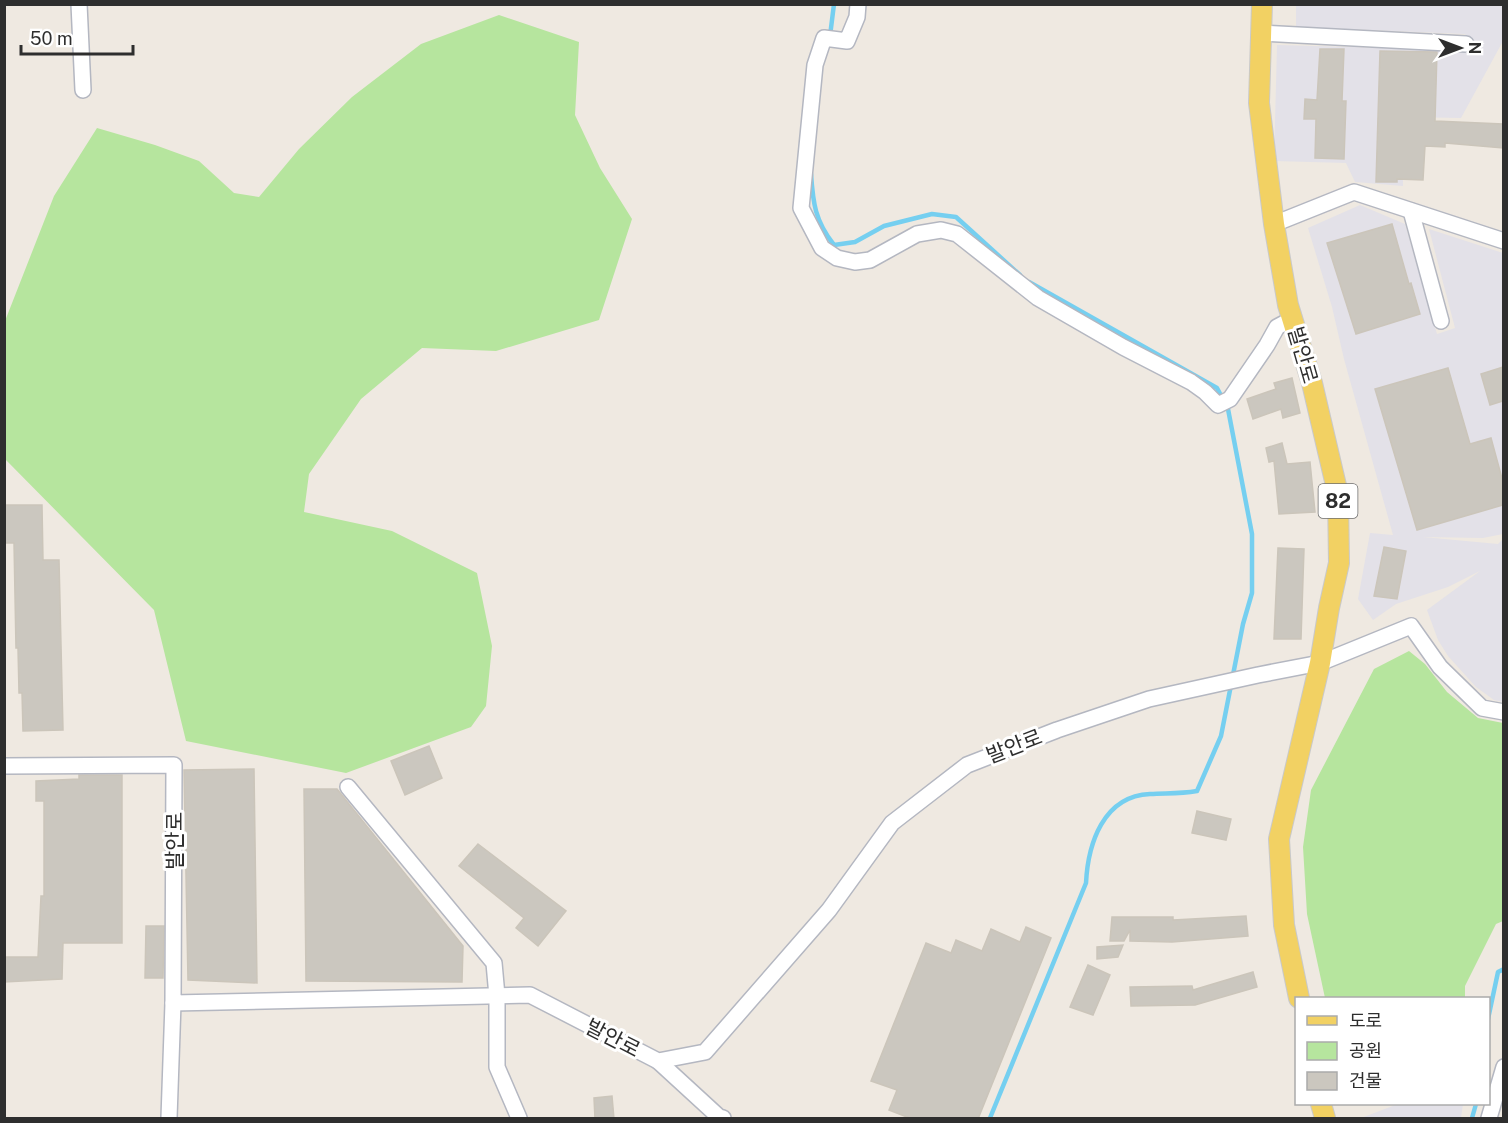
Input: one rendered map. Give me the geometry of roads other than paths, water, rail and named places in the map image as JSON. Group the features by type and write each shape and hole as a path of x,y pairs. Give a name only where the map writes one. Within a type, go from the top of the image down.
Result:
{"main road":[{"name":"발안로","path":"1262,4 1259,103 1274,224 1288,305 1312,383 1338,494 1340,563 1329,608 1320,663 1279,839 1284,925 1299,997"}],"street":[{"path":"79,4 83,90"},
{"path":"858,4 857,17 847,41 824,38 815,65 801,208 822,248 837,258 855,262 870,260 917,234 941,230 957,234 1038,298 1224,402 1267,345 1277,327 1292,319"},
{"path":"1260,33 1466,44"},
{"path":"1274,224 1354,192 1503,241"},
{"path":"1411,211 1441,321"},
{"name":"발안로","path":"4,766 174,765 173,1003 530,995 658,1061 705,1053 829,909 892,823 967,765 1057,730 1149,699 1320,663 1411,626 1440,668 1482,708 1503,712"},
{"path":"348,787 494,963 497,996 497,1066 519,1119"},
{"path":"170,1119 173,1003"},
{"path":"658,1061 718,1117 723,1119"},
{"path":"1489,1119 1503,1067"}],"waterway":[{"path":"830,36 834,4"},
{"path":"811,174 816,211 834,245 855,242 884,226 932,214 956,217 1020,275"},
{"path":"990,1118 1086,883 1090,853 1101,825 1120,803 1134,797 1197,791 1221,736 1243,624 1252,593 1252,534 1228,409 1217,388 1029,282"},
{"path":"1490,1010 1498,972 1504,969"},
{"path":"1472,1118 1476,1105"}]}
